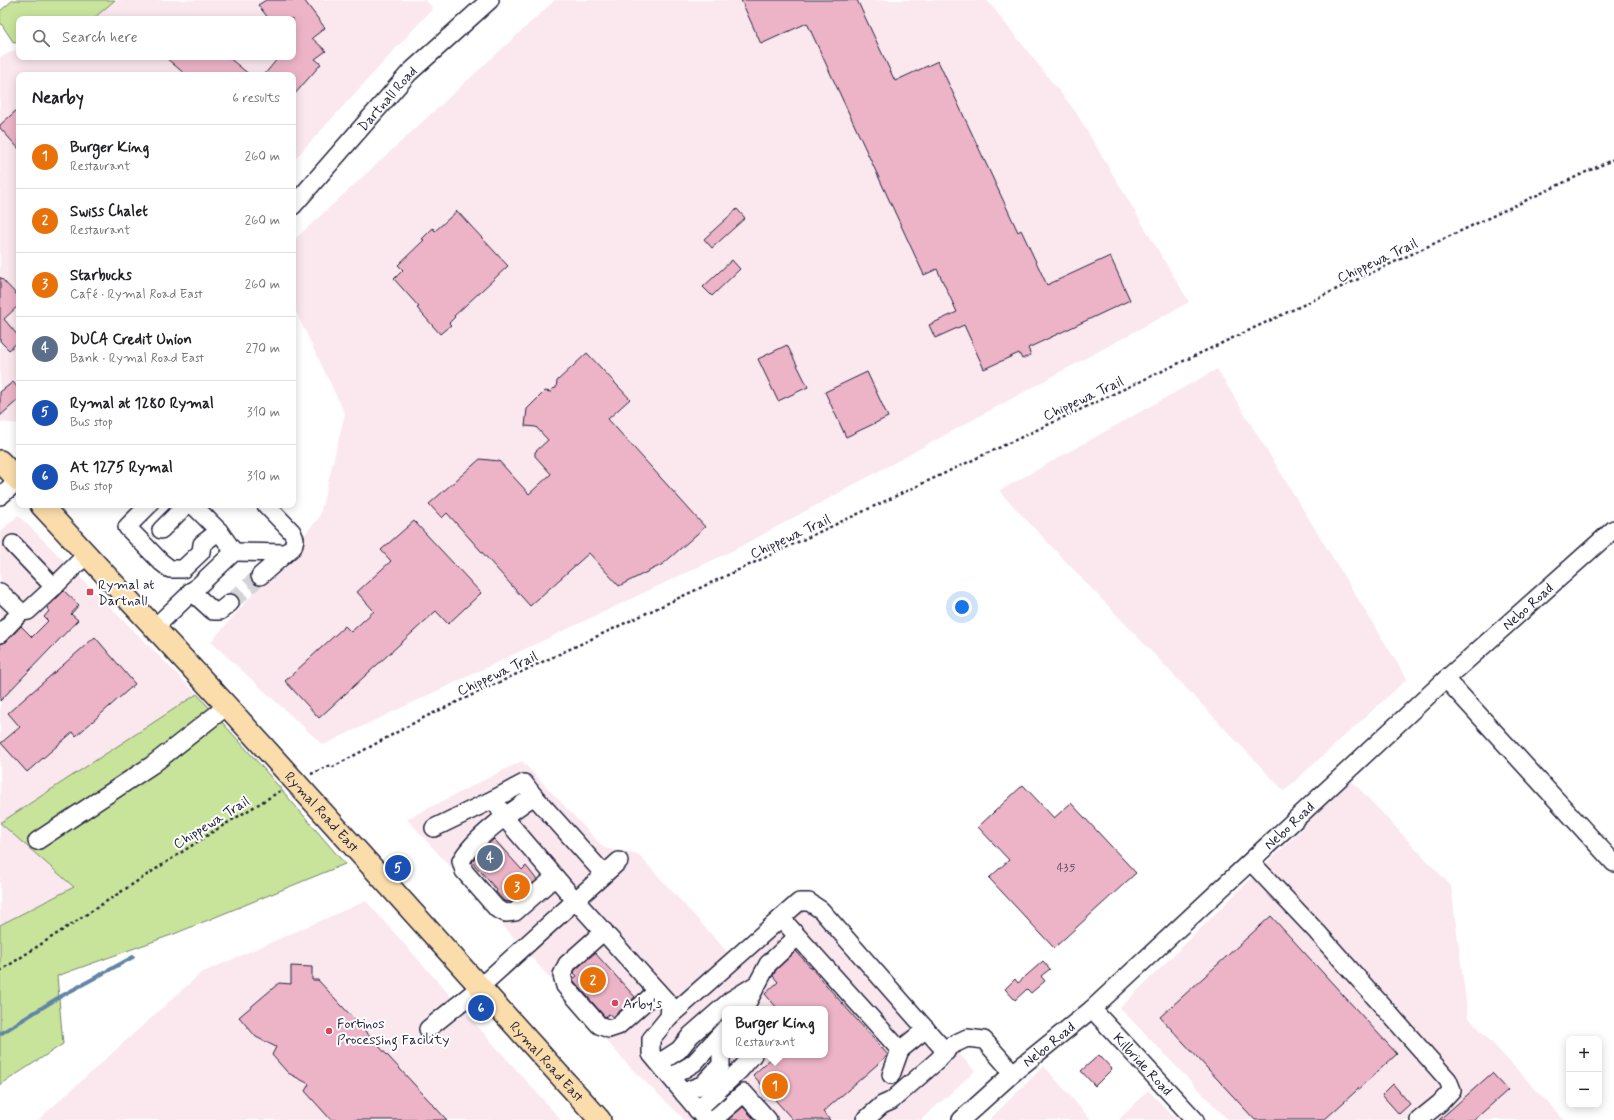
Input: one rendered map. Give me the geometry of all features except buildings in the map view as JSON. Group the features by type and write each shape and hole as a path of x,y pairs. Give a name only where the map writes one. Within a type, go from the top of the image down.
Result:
{"main road":[{"path":"0,461 16,478"},
{"name":"Rymal Road East","path":"44,508 227,706 600,1120"}],"street":[{"name":"Dartnall Road","path":"296,203 410,73 490,0"},
{"path":"0,496 16,483"},
{"path":"146,508 127,527 160,562 170,569 183,569 202,552 202,544 219,531"},
{"path":"161,530 191,508"},
{"path":"196,508 219,531 234,552"},
{"path":"260,576 293,547 295,539 292,532 269,508"},
{"name":"Nebo Road","path":"961,1120 1013,1072 1092,1009 1446,679 1614,529"},
{"path":"12,544 54,587"},
{"path":"154,628 191,591 234,552 286,553"},
{"path":"0,634 21,612 28,611 86,555"},
{"path":"191,591 213,611 220,612 230,603"},
{"path":"0,592 21,612"},
{"path":"1446,679 1614,863"},
{"path":"38,841 152,765 227,706"},
{"path":"434,828 524,784 604,874"},
{"path":"534,796 504,817 466,852 461,861 464,871 497,909 506,914 515,912 555,876"},
{"path":"494,799 504,817 575,900 670,1005 669,1017"},
{"path":"428,1029 480,987 619,860"},
{"path":"1251,862 1317,932 1448,1080 1452,1090 1440,1103 1419,1120"},
{"path":"750,1058 702,1115 688,1092 671,1078 651,1054 651,1039 669,1017 798,902 809,902 821,910 946,1052"},
{"path":"781,918 900,1050"},
{"path":"604,931 567,964 562,975 565,986 599,1025 609,1029 618,1026 658,991"},
{"path":"746,1006 768,964 798,938"},
{"path":"724,1006 757,984"},
{"path":"659,1063 679,1050 691,1035 722,1008"},
{"name":"Kilbride Road","path":"1092,1009 1195,1120"},
{"path":"891,1075 900,1050 926,1029"},
{"path":"865,1120 882,1105 892,1101 946,1052 950,1046 967,1038 984,1040 1013,1072"},
{"path":"688,1092 702,1084 721,1065 719,1050 722,1040"},
{"path":"671,1078 719,1050"},
{"path":"731,1079 763,1117"},
{"path":"713,1120 744,1093"}],"path":[{"name":"Chippewa Trail","path":"0,971 214,831 295,782 331,764 333,767 423,718 1614,159"}],"shaded area":[{"path":"115,0 425,0 433,8 296,158 296,72 16,72 16,424 0,422 0,57 16,50 16,60 296,60 296,16 96,16"},
{"path":"555,0 987,0 1075,111 1189,302 734,550 323,745 211,642 319,518 345,414 296,312 296,238"},
{"path":"1217,369 1407,679 1284,791 999,491"},
{"path":"18,515 197,694 0,823 0,532"},
{"path":"522,761 604,848 639,855 731,956 819,901 975,1071 921,1120 681,1120 683,1118 631,1068 407,819"},
{"path":"1351,780 1451,886 1468,1017 1564,1120 1228,1120 1120,1008"},
{"path":"0,824 74,887 0,925"},
{"path":"366,901 561,1120 38,1120 201,973"},
{"path":"1044,1066 1091,1120 989,1120"},
{"path":"1148,1090 1177,1120 1119,1120"}],"green space":[{"path":"13,0 115,0 96,16 16,16 16,43 14,43 0,22 0,11"},
{"path":"197,694 345,864 174,934 57,976 63,1044 0,1085 0,925 74,887 0,823"}],"waterway":[{"path":"0,1034 56,999 133,957"}],"tunnel":[{"path":"230,603 260,576"}],"place":[{"name":"Rymal at Dartnall","path":"90,592"},
{"name":"DUCA Credit Union","path":"490,858"},
{"name":"Rymal at 1280 Rymal","path":"398,868"},
{"name":"Starbucks","path":"517,887"},
{"name":"Swiss Chalet","path":"593,980"},
{"name":"Arby's","path":"615,1003"},
{"name":"At 1275 Rymal","path":"481,1008"},
{"name":"Fortinos Processing Facility","path":"329,1031"},
{"name":"Burger King","path":"775,1086"}]}
